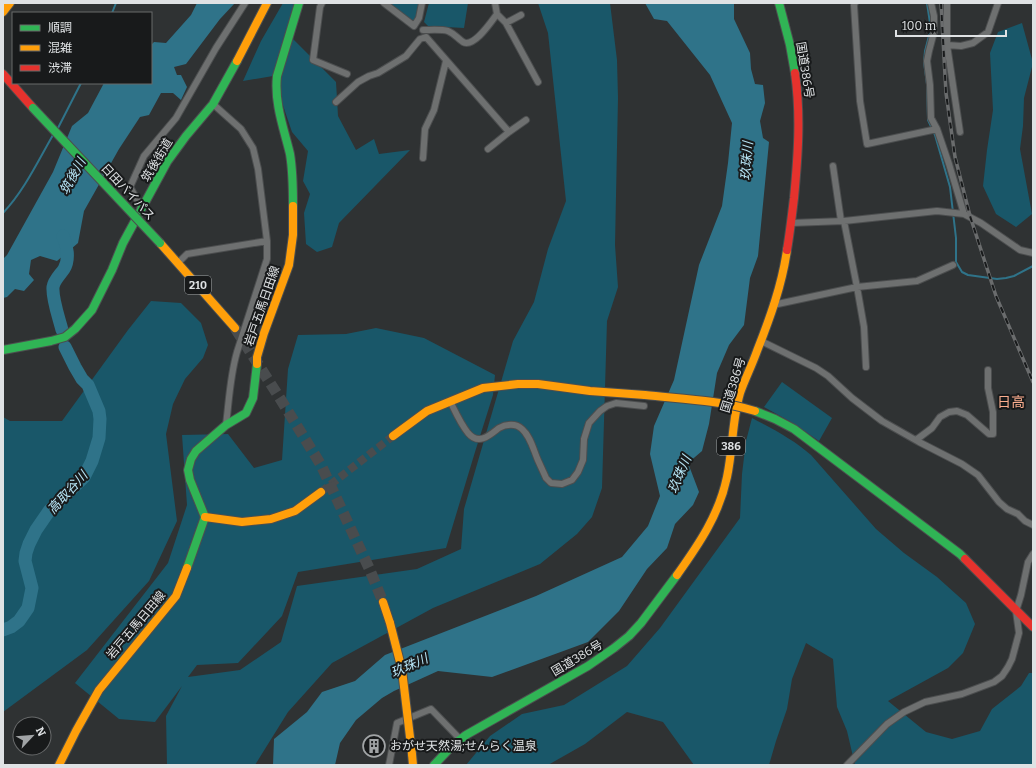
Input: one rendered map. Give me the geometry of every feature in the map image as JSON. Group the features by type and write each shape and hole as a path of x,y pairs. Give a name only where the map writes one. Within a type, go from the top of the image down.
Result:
{"main road":[{"path":"3,12 10,3"},
{"name":"筑後街道","path":"3,350 65,337 75,329 92,310 112,270 123,243 167,162 186,136 213,104 267,3"},
{"name":"岩戸五馬日田線","path":"59,765 99,690 176,596 181,585 205,517 190,480 188,470 191,459 196,451 226,425 246,412 253,398 257,357 264,333 289,265 293,235 293,177 290,156 277,101 276,84 277,76 299,3"},
{"name":"国道386号","path":"434,765 460,739 603,657 629,636 655,605 708,529 721,503 728,476 737,404 748,370 761,341 781,280 791,223 799,129 798,108 795,70 779,3"},
{"name":"日田バイパス","path":"3,74 160,243 234,328"},
{"path":"393,436 427,411 450,401 483,388 518,384 538,384 590,391 721,403 755,411 774,418 794,429 960,554 1033,627"},
{"path":"205,517 242,522 271,519 295,511 320,492"},
{"path":"383,602 402,670 413,765"}],"street":[{"path":"142,209 130,187 144,156 176,118 216,48 245,3"},
{"path":"322,3 320,7 313,60 347,74"},
{"path":"384,3 414,26 419,18 422,3"},
{"path":"423,30 446,30 455,34 463,42 468,43 476,40 496,14 495,3"},
{"path":"855,3 860,101 867,144 937,129"},
{"path":"931,3 934,16 934,32 927,61 930,85 931,118 937,129 949,164 961,214"},
{"path":"947,3 947,45 960,132"},
{"path":"947,45 960,46 973,43 988,32 998,3"},
{"path":"496,14 506,23 538,82"},
{"path":"506,23 521,15"},
{"path":"417,21 422,26 426,37 509,132"},
{"path":"336,102 358,82 378,73 406,56 420,39 426,37"},
{"path":"423,158 425,129 434,110 446,61"},
{"path":"213,104 241,129 252,148 258,169 268,241 267,259 233,367 226,425"},
{"path":"488,149 526,120"},
{"path":"833,166 843,221 858,287 864,326 866,367"},
{"path":"791,223 843,221 948,212 961,214 981,223 1020,250 1033,253"},
{"path":"178,263 187,254 268,241"},
{"path":"773,305 858,287 917,281 954,265"},
{"path":"761,341 816,368 828,376 852,398 882,421 962,464 978,475 999,502 1007,509 1018,514 1025,521 1033,525"},
{"path":"916,440 932,428 940,417 949,412 957,411 966,414 989,434 994,434 993,412 988,388 988,370"},
{"path":"450,401 469,434 476,438 486,439 501,427 512,424 521,428 528,436 546,478 551,483 562,484 572,480 578,472 583,460 584,439 589,423 600,411 607,406 616,403 644,406"},
{"path":"847,765 887,724 904,712 925,702 962,694 994,682 1002,676 1012,659 1019,633 1016,611 1028,562 1033,554"},
{"path":"389,765 397,723 431,709 460,739"}],"shaded area":[{"path":"283,3 297,3 287,33 336,82 338,116 356,150 374,139 379,154 410,150 339,223 332,247 317,252 306,244 304,213 310,194 303,181 308,151 292,132 273,76 243,81 261,41"},
{"path":"387,3 421,3 418,17 414,23"},
{"path":"429,3 468,3 464,28 428,26 424,22"},
{"path":"538,3 610,3 617,60 618,98 615,245 618,287 607,321 602,488 592,517 577,534 540,564 433,608 332,663 288,712 255,765 167,765 166,716 182,686 155,722 119,719 75,683 168,563 187,505 182,435 228,434 254,468 282,460 288,369 298,335 346,334 376,328 424,338 495,375 493,395 446,548 298,572 282,616 238,663 197,665 188,677 240,670 281,642 297,586 417,569 461,549 464,509 513,341 534,302 548,249 566,201 548,33"},
{"path":"1022,23 1033,63 1024,98 1020,149 1032,214 1016,227 996,214 983,186 993,110 990,53 998,32"},
{"path":"151,301 181,303 201,323 208,345 203,358 185,379 173,404 166,434 177,521 149,581 87,650 3,712 3,417 10,421 62,421"},
{"path":"782,382 832,418 819,441 791,422 764,407"},
{"path":"752,418 790,440 811,455 876,529 904,553 937,577 966,603 975,624 963,653 948,668 888,701 926,732 952,739 980,731 992,709 1021,686 1029,673 1033,673 1033,765 855,765 847,731 837,707 833,659 806,643 792,679 787,709 769,765 694,765 663,722 627,712 585,744 548,765 466,765 490,736 522,714 564,705 627,666 660,628 740,518 742,474 746,441"}],"water":[{"name":"筑後川","path":"197,3 235,3 220,19 186,64 174,67 177,75 181,75 187,87 181,100 173,93 161,93 149,115 140,117 119,149 84,211 78,243 57,261 40,256 31,260 29,274 34,280 24,291 15,289 7,297 3,298 3,259 7,255 53,172 72,126 88,113 103,84 152,84 152,44 154,42 166,43 191,15"},
{"name":"玖珠川","path":"645,3 734,3 734,19 750,53 751,69 755,84 763,85 765,103 760,121 763,138 769,142 758,256 750,278 744,325 729,345 717,373 709,424 702,451 688,463 699,492 693,505 675,524 667,548 647,569 619,611 588,642 492,677 438,671 382,698 356,720 340,743 335,765 273,765 274,739 307,712 322,692 355,681 385,655 536,596 622,557 648,526 660,496 650,454 654,426 674,380 699,265 722,206 732,123 710,75 667,21 654,19"}],"waterway":[{"path":"112,12 116,3"},
{"path":"927,3 930,32 924,62 927,84 928,120 935,135 950,187 956,238 956,262 962,272 968,275 997,279 1014,276 1033,266"},
{"path":"58,128 80,84"},
{"path":"3,213 24,186 53,135"},
{"name":"高取谷川","path":"62,330 55,303 53,287 67,261 67,248 63,236"},
{"name":"高取谷川","path":"3,630 11,627 19,621 28,608 32,588 25,561 29,544 36,530 49,511 84,477 92,461 99,438 99,411 88,385 82,379 65,347"}],"tunnel":[{"path":"235,328 321,465 369,568 383,602"},
{"path":"321,492 393,436"}],"railway":[{"path":"941,3 946,93 955,157 970,216 996,296 1033,382"}],"traffic: fast":[{"path":"293,206 291,161 278,106 276,86 277,76 299,3"},
{"path":"779,3 790,45 795,73"},
{"path":"3,350 65,337 75,329 92,310 112,270 123,243 167,162 186,136 213,104 237,61"},
{"path":"33,108 160,243"},
{"path":"187,568 205,517 190,480 188,470 191,459 196,451 226,425 246,413 253,398 257,364"},
{"path":"755,411 794,429 965,559"},
{"path":"434,765 453,745 466,735 588,666 614,648 629,636 641,623 677,575"}],"traffic: slow":[{"path":"3,12 10,3"},
{"path":"237,61 267,3"},
{"path":"257,364 257,357 264,333 289,265 293,235 293,206"},
{"path":"160,243 235,328"},
{"path":"677,575 707,529 719,504 729,466 737,403 771,314 779,289 787,250"},
{"path":"393,436 427,411 483,388 518,384 538,384 590,391 645,395"},
{"path":"645,395 728,404 755,411"},
{"path":"205,517 242,522 271,519 295,511 321,492"},
{"path":"59,765 99,690 176,596 187,568"},
{"path":"383,602 390,623"},
{"path":"390,623 402,670 412,754"},
{"path":"412,754 413,765"}],"traffic: jam":[{"path":"787,250 794,198 798,151 798,104 795,73"},
{"path":"3,74 33,108"},
{"path":"965,559 1033,627"}],"place":[{"name":"おがせ天然湯;せんらく温泉","path":"374,746"}],"district":[{"name":"日高","path":"1011,402"}]}
